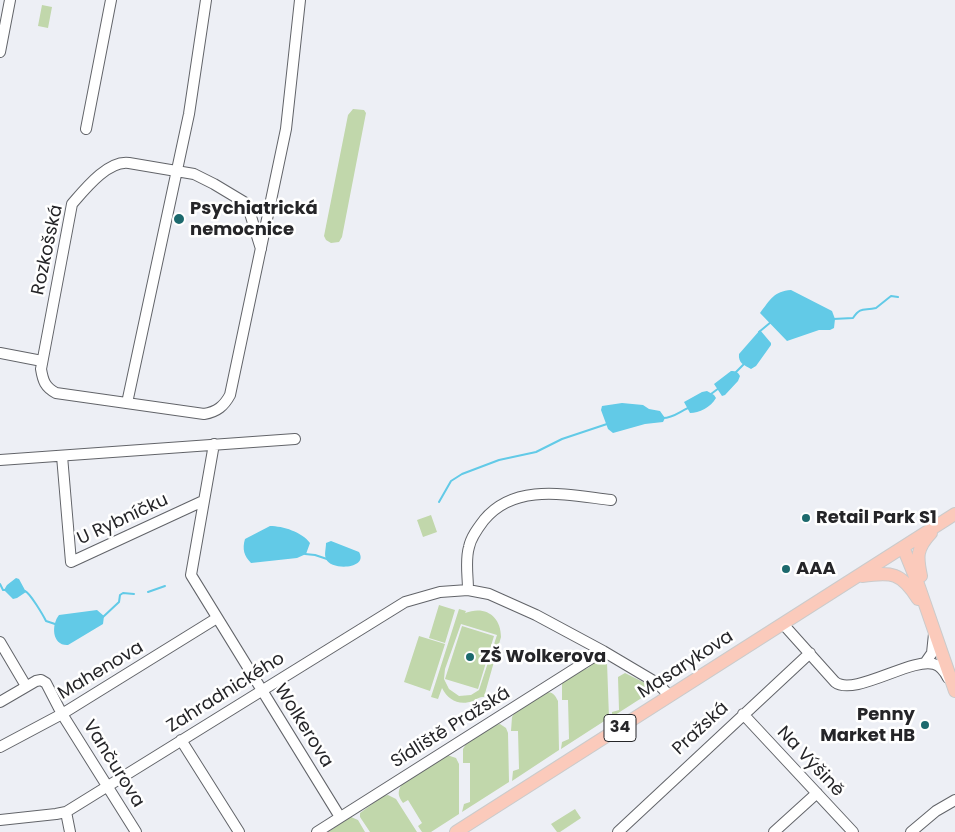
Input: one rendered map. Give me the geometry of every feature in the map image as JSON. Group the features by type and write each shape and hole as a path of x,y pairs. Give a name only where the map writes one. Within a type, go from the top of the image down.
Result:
{"main road":[{"path":"955,514 903,547 933,625 955,690"},
{"path":"933,625 918,556 923,543 940,524"},
{"name":"34","path":"783,624 903,547"},
{"path":"858,576 889,574 903,579 933,625"},
{"name":"Masarykova","path":"456,832 783,624"}],"street":[{"path":"0,52 10,0"},
{"path":"86,129 111,0"},
{"path":"127,403 189,114 206,0"},
{"name":"Rozkošská","path":"261,248 249,210 244,202 201,178 177,171 123,162 110,168 96,179 72,204 42,361 43,380 47,388 56,393 204,414 216,411 226,403 232,386 261,248 286,128 300,0"},
{"path":"0,353 42,361"},
{"path":"0,460 295,439"},
{"path":"203,501 214,444"},
{"name":"U Rybníčku","path":"62,456 71,562 203,501"},
{"path":"468,590 467,560 469,547 481,524 496,508 518,496 535,494 611,500"},
{"name":"Wolkerova","path":"203,501 191,575 340,817"},
{"name":"Zahradnického","path":"0,820 66,812 405,602 440,592 468,590 489,594 508,602 603,651 659,684 670,696"},
{"name":"Mahenova","path":"0,747 62,714 217,618"},
{"path":"783,624 838,684 849,686 925,663 934,664 941,668 955,690"},
{"path":"925,663 931,656 934,648 933,625"},
{"path":"0,642 26,686 0,702"},
{"name":"Sídliště Pražská","path":"317,832 603,651"},
{"name":"Pražská","path":"618,832 743,714 810,654"},
{"name":"Vančurova","path":"26,686 41,680 46,683 62,714 136,832"},
{"name":"Na Výšině","path":"743,714 853,832"},
{"path":"181,740 239,832"},
{"path":"774,832 817,793"},
{"path":"911,832 936,811 955,800"},
{"path":"66,812 70,832"}],"green space":[{"path":"42,5 52,7 48,28 38,26"},
{"path":"353,109 364,110 366,113 342,237 339,242 331,243 324,236 348,115"},
{"path":"431,515 437,532 423,537 417,520"},
{"name":"ZŠ Wolkerova","path":"439,605 455,610 445,643 429,638"},
{"path":"459,609 466,611 465,613 479,610 491,614 498,623 501,637 484,697 463,703 451,699 442,688 438,699 431,697","holes":["461,624 497,635 479,690 471,695 459,696 449,689 444,679 445,669"]},
{"name":"ZŠ Wolkerova","path":"462,626 494,636 478,689 445,679"},
{"name":"ZŠ Wolkerova","path":"419,636 445,644 430,691 404,682"},
{"path":"605,659 607,662 609,718 561,749 562,742 569,739 568,700 562,700 562,683 575,673 588,668 594,661"},
{"path":"625,673 653,687 654,690 612,717 612,712 619,710 618,677"},
{"path":"546,692 554,694 558,701 559,750 512,781 513,771 519,769 518,731 511,731 512,717 515,712"},
{"path":"500,724 506,728 508,733 509,782 462,812 464,804 470,802 470,763 463,763 463,749 466,744 495,725"},
{"path":"447,755 456,758 459,764 459,814 431,832 422,832 418,826 422,823 408,800 403,803 401,801 399,789 402,784"},
{"path":"388,795 396,799 417,832 370,832 360,817 360,813 383,796"},
{"path":"575,809 581,818 560,832 557,832 551,824"},
{"path":"351,817 358,820 365,832 328,832"}],"water":[{"path":"791,290 832,311 835,319 834,328 819,330 787,341 760,313 776,294"},
{"path":"760,330 771,345 756,366 751,369 741,362 739,354"},
{"path":"731,371 737,372 740,376 738,381 722,396 714,384"},
{"path":"707,391 714,395 716,398 714,401 704,409 690,413 684,402"},
{"path":"622,403 643,405 649,409 660,411 665,418 663,422 645,424 613,433 608,429 601,410 602,406"},
{"path":"270,526 286,528 307,539 310,543 306,554 297,558 251,563 244,552 245,539"},
{"path":"331,541 359,552 361,558 359,562 354,565 341,567 329,563 326,559 325,551 326,543"},
{"path":"16,578 19,579 26,592 13,599 4,590"},
{"path":"97,610 104,616 103,624 68,645 56,639 54,629 59,615"}],"waterway":[{"path":"833,319 853,318 861,310 876,308 891,296 898,297"},
{"path":"759,332 771,322"},
{"path":"735,373 744,364"},
{"path":"711,394 719,388"},
{"path":"663,418 673,416 688,408"},
{"path":"439,502 451,481 462,474 499,460 536,452 562,439 607,424"},
{"path":"305,554 327,559"},
{"path":"0,584 3,590 5,590"},
{"path":"148,592 165,586"},
{"path":"25,591 46,621 55,624"},
{"path":"103,617 119,602 120,595 123,593 134,594"}],"place":[{"name":"Psychiatrická nemocnice","path":"179,219"},
{"name":"Retail Park S1","path":"806,518"},
{"name":"AAA","path":"786,569"},
{"name":"ZŠ Wolkerova","path":"470,657"},
{"name":"Penny Market HB","path":"925,725"}]}
